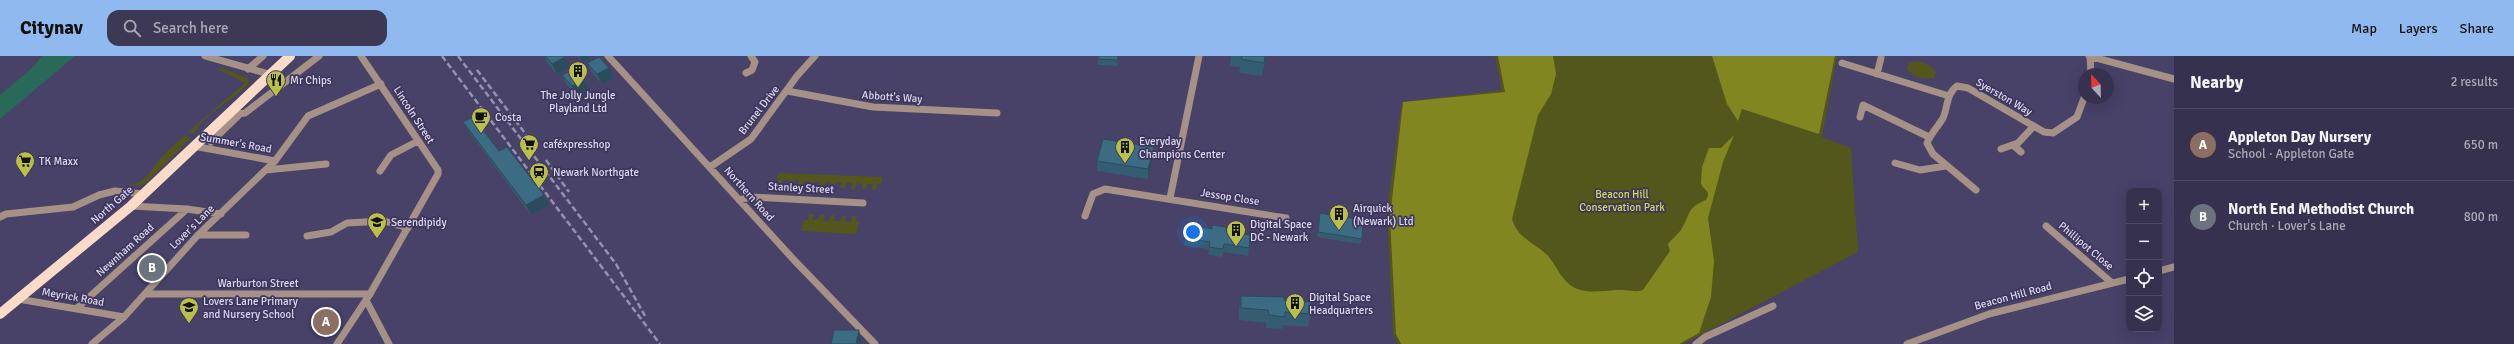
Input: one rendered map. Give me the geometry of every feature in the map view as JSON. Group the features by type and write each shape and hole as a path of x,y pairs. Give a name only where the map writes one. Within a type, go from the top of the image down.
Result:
{"main road":[{"name":"North Gate","path":"0,314 131,206 269,74 290,56"}],"street":[{"path":"205,56 269,74"},
{"path":"248,69 263,56"},
{"path":"211,142 238,116 245,113 319,56"},
{"name":"Lincoln Street","path":"361,56 438,170 438,174 408,228"},
{"name":"Northern Road","path":"608,56 739,200 875,344"},
{"path":"746,73 754,67 755,62 753,56"},
{"name":"Brunel Drive","path":"710,167 751,139 815,56"},
{"path":"1170,198 1199,56"},
{"path":"2091,68 2090,56 2113,59 2174,79"},
{"path":"1877,74 1881,58"},
{"path":"1842,62 1949,96 1939,126 1929,137 1928,143 1932,154 1976,190"},
{"name":"Lover's Lane","path":"92,344 124,317 198,235 275,161 308,116 380,84"},
{"name":"Syerston Way","path":"1949,96 1951,90 1957,86 1968,88 2044,132 2053,133 2077,117 2082,104"},
{"name":"Abbott's Way","path":"787,91 873,107 997,113"},
{"path":"1860,117 1863,103 1929,137"},
{"path":"225,116 238,116"},
{"path":"2001,149 2018,143 2034,126"},
{"path":"380,171 384,161 393,152 418,141"},
{"path":"2013,145 2022,152"},
{"name":"Summer's Road","path":"193,146 275,161"},
{"path":"266,170 323,163"},
{"path":"1895,163 1912,172 1930,171 1946,166"},
{"name":"Jessop Close","path":"1085,216 1090,199 1100,190 1116,190 1286,218"},
{"path":"0,218 6,214 73,207 99,195 115,191 143,194"},
{"name":"Stanley Street","path":"739,200 751,197 863,202"},
{"path":"131,206 187,209 221,214"},
{"name":"Newnham Road","path":"77,308 187,209"},
{"path":"307,236 331,232 347,223 384,221 408,228 368,297 337,344"},
{"name":"Phillipot Close","path":"2046,226 2112,283"},
{"path":"198,235 246,235"},
{"path":"2162,270 2174,267"},
{"name":"Beacon Hill Road","path":"1906,344 1965,320 2012,305 2126,279"},
{"name":"Warburton Street","path":"146,294 368,297"},
{"path":"368,297 389,344"},
{"name":"Meyrick Road","path":"18,298 124,317"},
{"path":"1696,344 1705,337 1773,306"}],"green space":[{"name":"Beacon Hill Conservation Park","path":"1495,56 1837,56 1822,137 1851,148 1858,252 1683,344 1398,344 1393,334 1387,209 1402,102 1502,90"},
{"path":"1918,61 1929,65 1936,72 1934,78 1926,79 1919,77 1907,69 1909,63"},
{"path":"222,68 248,78 249,83 205,120 194,134 188,132 245,83 218,69"},
{"path":"184,136 191,138 146,183 140,186 122,185 137,183 145,178 164,155"},
{"path":"778,173 883,177 881,184 877,184 876,190 872,190 873,184 867,184 866,189 862,189 863,184 857,183 855,189 851,189 852,183 846,183 845,188 840,188 842,183 836,182 834,188 830,188 831,182 825,182 824,187 819,187 820,181 815,181 813,187 809,187 810,181 804,181 802,186 798,186 799,180 794,180 792,186 787,186 789,180 783,180 781,185 777,185 779,179 776,178"},
{"path":"809,214 814,214 812,220 818,220 820,215 825,215 823,221 829,221 831,215 835,215 834,221 840,221 842,216 846,216 845,222 851,222 852,216 857,216 856,222 859,222 856,234 801,231 804,220 808,220"}],"shaded area":[{"path":"42,56 75,56 0,119 0,95 33,67"},
{"path":"1498,56 1553,56 1556,74 1551,94 1538,115 1512,219 1521,235 1545,253 1551,259 1565,280 1576,288 1589,291 1643,290 1670,251 1668,244 1681,230 1692,209 1708,197 1708,192 1701,183 1702,167 1709,148 1721,148 1734,135 1723,162 1708,218 1714,261 1711,297 1699,333 1679,344 1401,344 1396,334 1390,218 1403,102 1505,92"},
{"path":"1712,56 1835,56 1819,134 1742,109 1738,121 1727,104"}],"building":[{"path":"545,56 564,56 565,57 552,64"},
{"path":"1098,56 1118,56 1118,60 1098,59"},
{"path":"1242,56 1265,56 1264,63 1241,59"},
{"path":"599,57 609,68 597,74 587,63"},
{"path":"575,69 585,80 572,86 562,75"},
{"name":"Newark Northgate","path":"473,117 499,151 507,147 544,195 526,205 463,122"},
{"path":"1103,139 1154,147 1148,169 1097,161"},
{"name":"Airquick (Newark) Ltd","path":"1320,213 1363,220 1362,239 1318,232"},
{"path":"1188,225 1212,229 1212,225 1226,227 1226,231 1251,235 1249,248 1224,244 1223,249 1209,247 1210,242 1185,238"},
{"path":"149,257 158,259 146,271 135,269"},
{"path":"1241,296 1284,297 1284,300 1311,302 1311,314 1285,312 1285,317 1269,315 1268,310 1241,308"},
{"path":"834,330 859,330 856,344 831,344"}],"railway":[{"path":"442,56 660,344"},
{"path":"458,56 616,264 645,316"},
{"path":"477,70 537,149"},
{"path":"546,160 569,192"}],"place":[{"name":"The Jolly Jungle Playland Ltd","path":"578,88"},
{"name":"Mr Chips","path":"276,97"},
{"name":"Costa","path":"481,134"},
{"name":"caféxpresshop","path":"529,161"},
{"name":"Everyday Champions Center","path":"1125,164"},
{"name":"TK Maxx","path":"25,178"},
{"name":"Newark Northgate","path":"539,189"},
{"name":"Airquick (Newark) Ltd","path":"1339,231"},
{"name":"Serendipidy","path":"377,239"},
{"name":"Digital Space DC - Newark","path":"1236,247"},
{"name":"North End Methodist Church","path":"152,268"},
{"name":"Digital Space Headquarters","path":"1295,320"},
{"name":"Appleton Day Nursery","path":"326,322"},
{"name":"Lovers Lane Primary and Nursery School","path":"189,324"}]}
